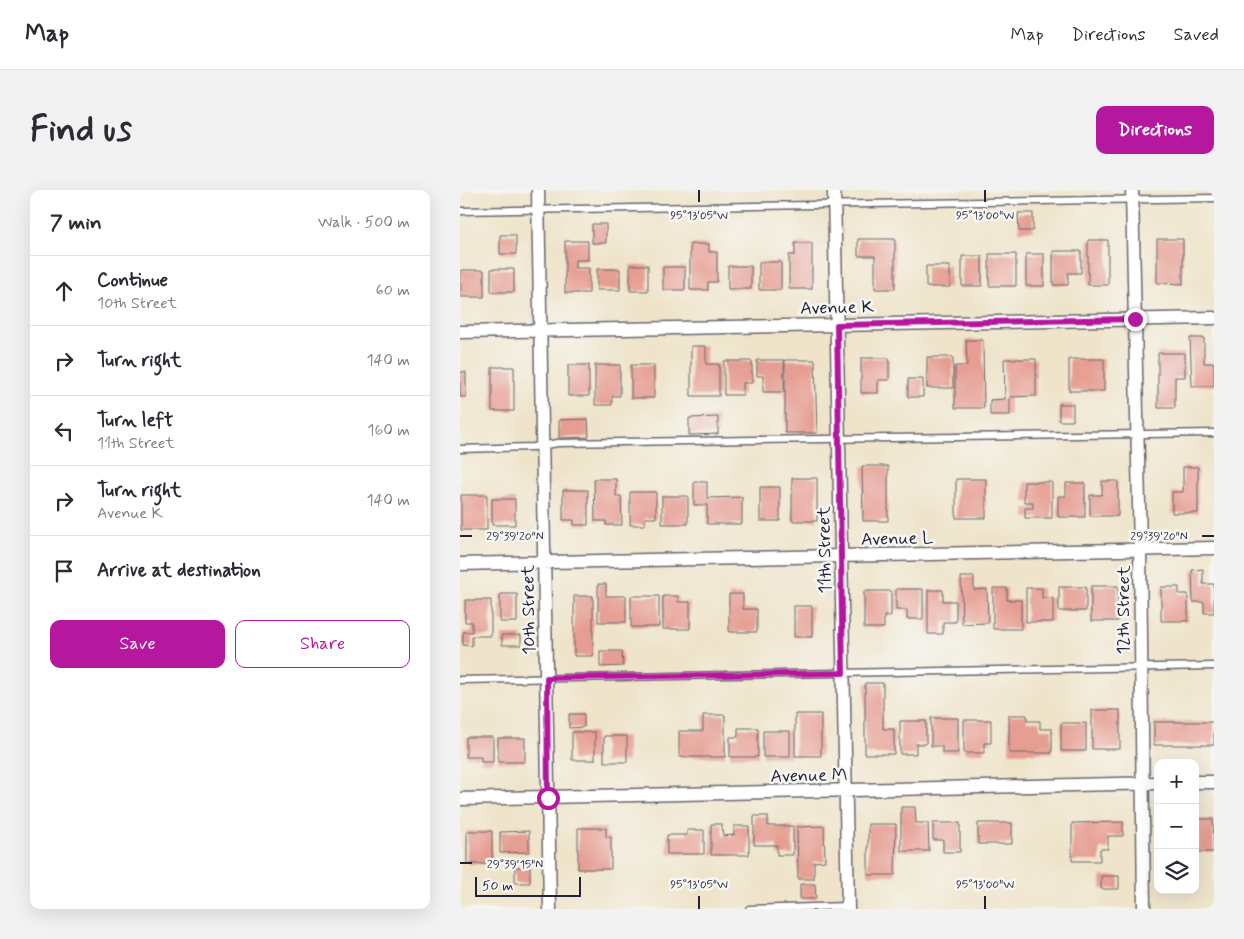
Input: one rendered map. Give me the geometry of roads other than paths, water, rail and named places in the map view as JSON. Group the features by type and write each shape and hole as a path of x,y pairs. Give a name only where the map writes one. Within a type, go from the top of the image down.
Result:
{"street":[{"name":"10th Street","path":"538,190 544,446 550,909"},
{"name":"11th Street","path":"834,190 848,908"},
{"name":"12th Street","path":"1132,194 1140,549 1144,909"},
{"name":"Avenue K","path":"460,332 1214,318"},
{"name":"Avenue L","path":"460,564 1214,548"},
{"path":"1199,782 1214,782"},
{"name":"Avenue M","path":"460,799 846,792 1154,783"}],"lane":[{"path":"460,211 835,204 1132,194 1214,198"},
{"path":"460,448 544,446 558,443 1214,433"},
{"path":"460,680 1214,666"},
{"path":"749,909 848,908"}]}
